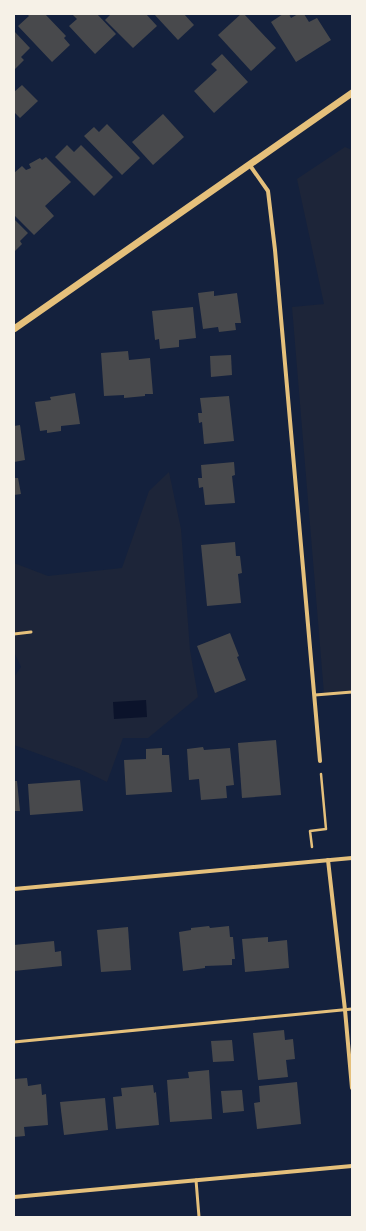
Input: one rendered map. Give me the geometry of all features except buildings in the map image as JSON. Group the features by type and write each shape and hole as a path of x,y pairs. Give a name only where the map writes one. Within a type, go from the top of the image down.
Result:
{"street":[{"path":"14,329 352,93"},
{"path":"249,164 268,191 275,250 316,695 320,761"},
{"path":"14,889 352,858"},
{"path":"328,860 345,1010 352,1088"},
{"path":"14,1197 352,1166"}],"lane":[{"path":"14,634 31,632"},
{"path":"316,695 352,692"},
{"path":"14,1042 352,1009"},
{"path":"196,1180 199,1217"}],"path":[{"path":"312,847 310,831 326,830 320,761"}],"shaded area":[{"path":"345,147 352,150 352,692 324,694 292,307 324,304 297,179"},
{"path":"169,472 181,529 190,650 198,697 148,738 123,738 107,782 80,769 14,745 14,677 21,667 14,652 14,563 48,576 122,568 149,491"},
{"path":"146,700 147,717 114,719 113,702"}]}
